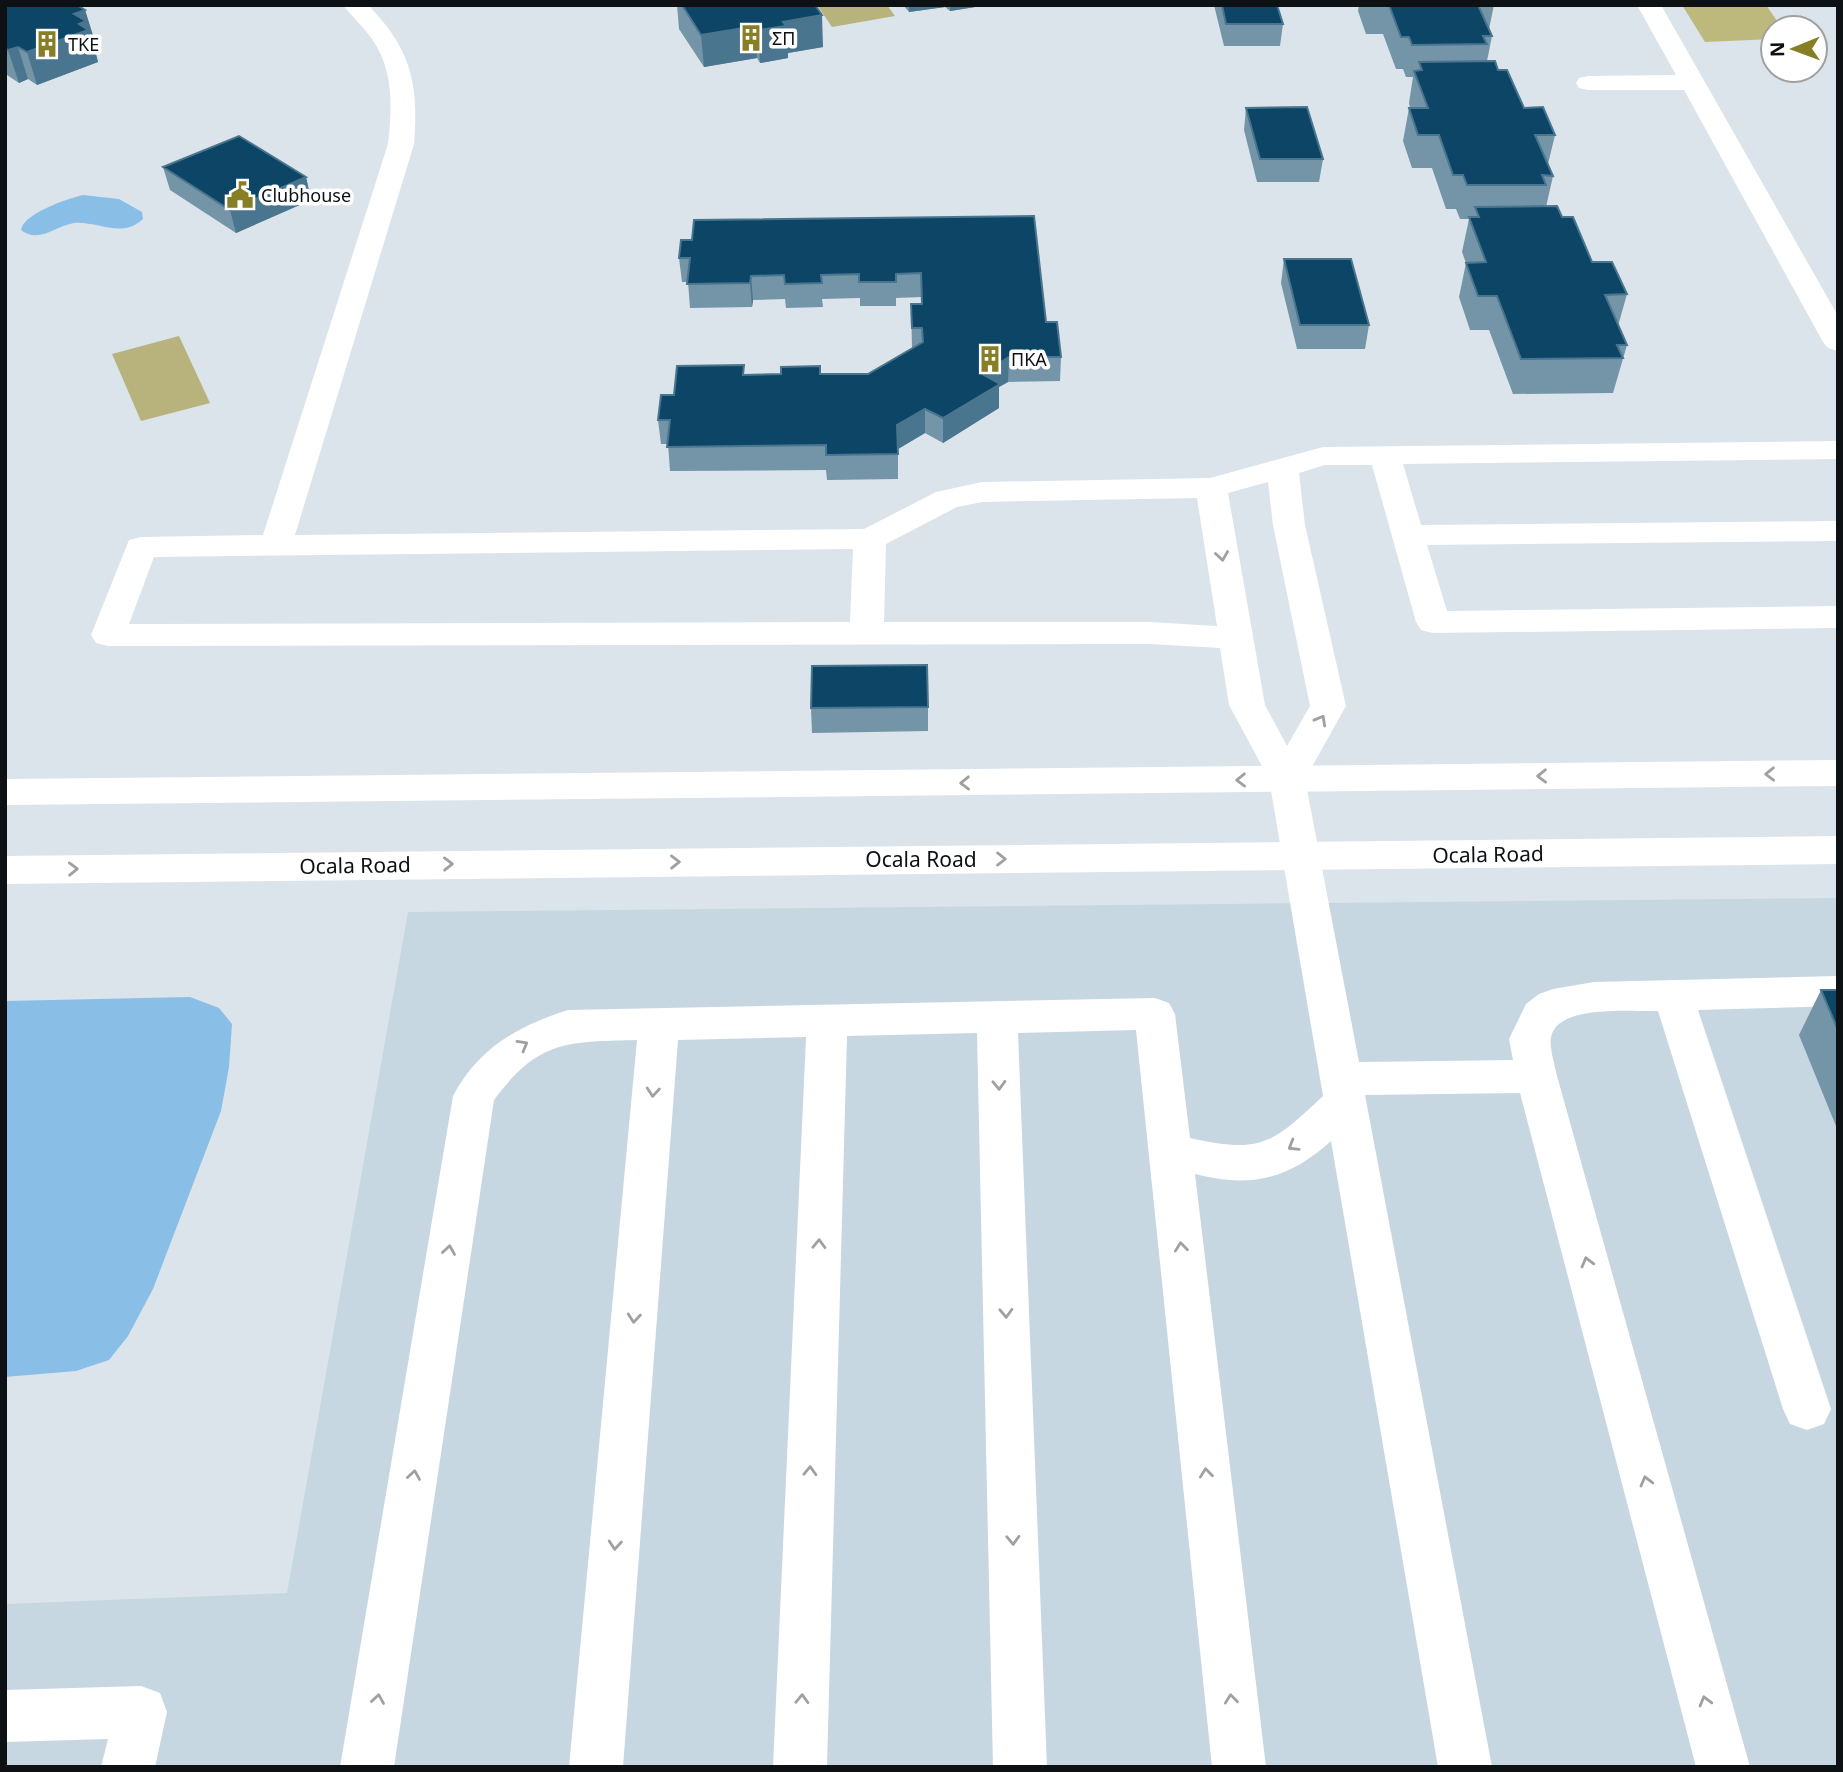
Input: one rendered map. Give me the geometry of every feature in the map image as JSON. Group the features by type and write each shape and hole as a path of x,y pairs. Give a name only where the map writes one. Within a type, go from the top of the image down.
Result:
{"main road":[{"path":"276,545 401,144 405,87 393,56 374,24 355,5"},
{"path":"1649,5 1838,342"},
{"path":"1588,83 1692,82"},
{"path":"1235,638 1150,633 108,635 141,547 870,539 947,499 982,492 1211,488 1322,456 1838,450"},
{"path":"1385,455 1433,622 1838,617"},
{"path":"1282,466 1289,526 1328,706 1287,779"},
{"path":"1211,488 1247,705 1287,779 1465,1767"},
{"path":"1408,535 1838,531"},
{"path":"867,633 870,539"},
{"path":"5,792 1838,773"},
{"name":"Ocala Road","path":"5,870 1838,850"},
{"path":"1723,1767 1536,1076 1530,1039 1540,1015 1553,1005 1594,996 1838,991"},
{"path":"1673,995 1807,1409"},
{"path":"367,1767 474,1096 499,1062 523,1043 568,1026 1155,1014 1239,1767"},
{"path":"997,1017 1020,1767"},
{"path":"800,1767 827,1020"},
{"path":"596,1767 659,1024"},
{"path":"1170,1151 1219,1161 1256,1164 1302,1142 1343,1090 1536,1076"},
{"path":"5,1716 141,1712 128,1767"}],"shaded area":[{"path":"817,5 887,5 895,16 832,27"},
{"path":"1682,5 1766,5 1772,14 1759,14 1759,40 1705,42"},
{"path":"179,336 210,403 141,421 112,354"},
{"path":"1838,898 1838,1767 5,1767 5,1604 287,1593 408,912"}],"water":[{"path":"83,195 119,199 142,212 143,219 135,225 118,229 74,223 41,235 28,234 21,230 30,218 38,213 57,203"},
{"path":"190,997 219,1008 232,1024 229,1067 221,1111 153,1289 128,1336 109,1360 76,1371 5,1377 5,1001"}],"building":[{"path":"5,5 77,5 85,10 74,14 86,21 79,24 88,30 27,52 18,47 8,50 5,48"},
{"path":"682,5 815,5 822,15 783,22 786,26 758,30 755,26 701,35"},
{"path":"1222,5 1277,5 1283,24 1226,24"},
{"path":"1389,5 1478,5 1492,36 1483,36 1487,44 1412,45 1409,37 1401,37"},
{"path":"1495,61 1498,70 1507,70 1524,108 1543,107 1555,135 1535,135 1553,176 1542,175 1546,185 1467,185 1463,175 1453,175 1439,135 1418,135 1409,108 1428,108 1414,71 1422,70 1419,62"},
{"path":"1307,107 1323,159 1260,159 1246,108"},
{"path":"239,136 306,177 230,210 163,167"},
{"path":"1557,206 1562,217 1573,217 1592,262 1612,262 1627,294 1605,295 1627,345 1617,345 1623,358 1521,359 1497,296 1478,296 1466,263 1486,262 1469,217 1479,217 1475,207"},
{"name":"ΠΚΑ","path":"1034,216 1046,322 1057,322 1061,357 1009,357 982,374 1000,384 943,418 925,409 897,425 898,454 826,455 826,445 667,447 670,420 658,420 661,395 674,395 677,366 744,365 743,375 781,374 781,367 820,366 820,374 868,374 923,342 922,328 912,328 911,304 922,304 921,273 896,274 896,282 859,282 859,274 821,275 822,283 785,284 784,275 751,276 750,283 687,284 690,258 679,258 681,240 692,240 694,220"},
{"path":"1284,259 1351,259 1369,325 1300,325"},
{"path":"927,665 928,707 811,708 812,666"},
{"path":"1821,990 1838,990 1838,1030"}],"place":[{"name":"ΣΠ","path":"751,38"},
{"name":"TKE","path":"47,44"},
{"name":"Clubhouse","path":"240,195"},
{"name":"ΠΚΑ","path":"990,359"}]}
